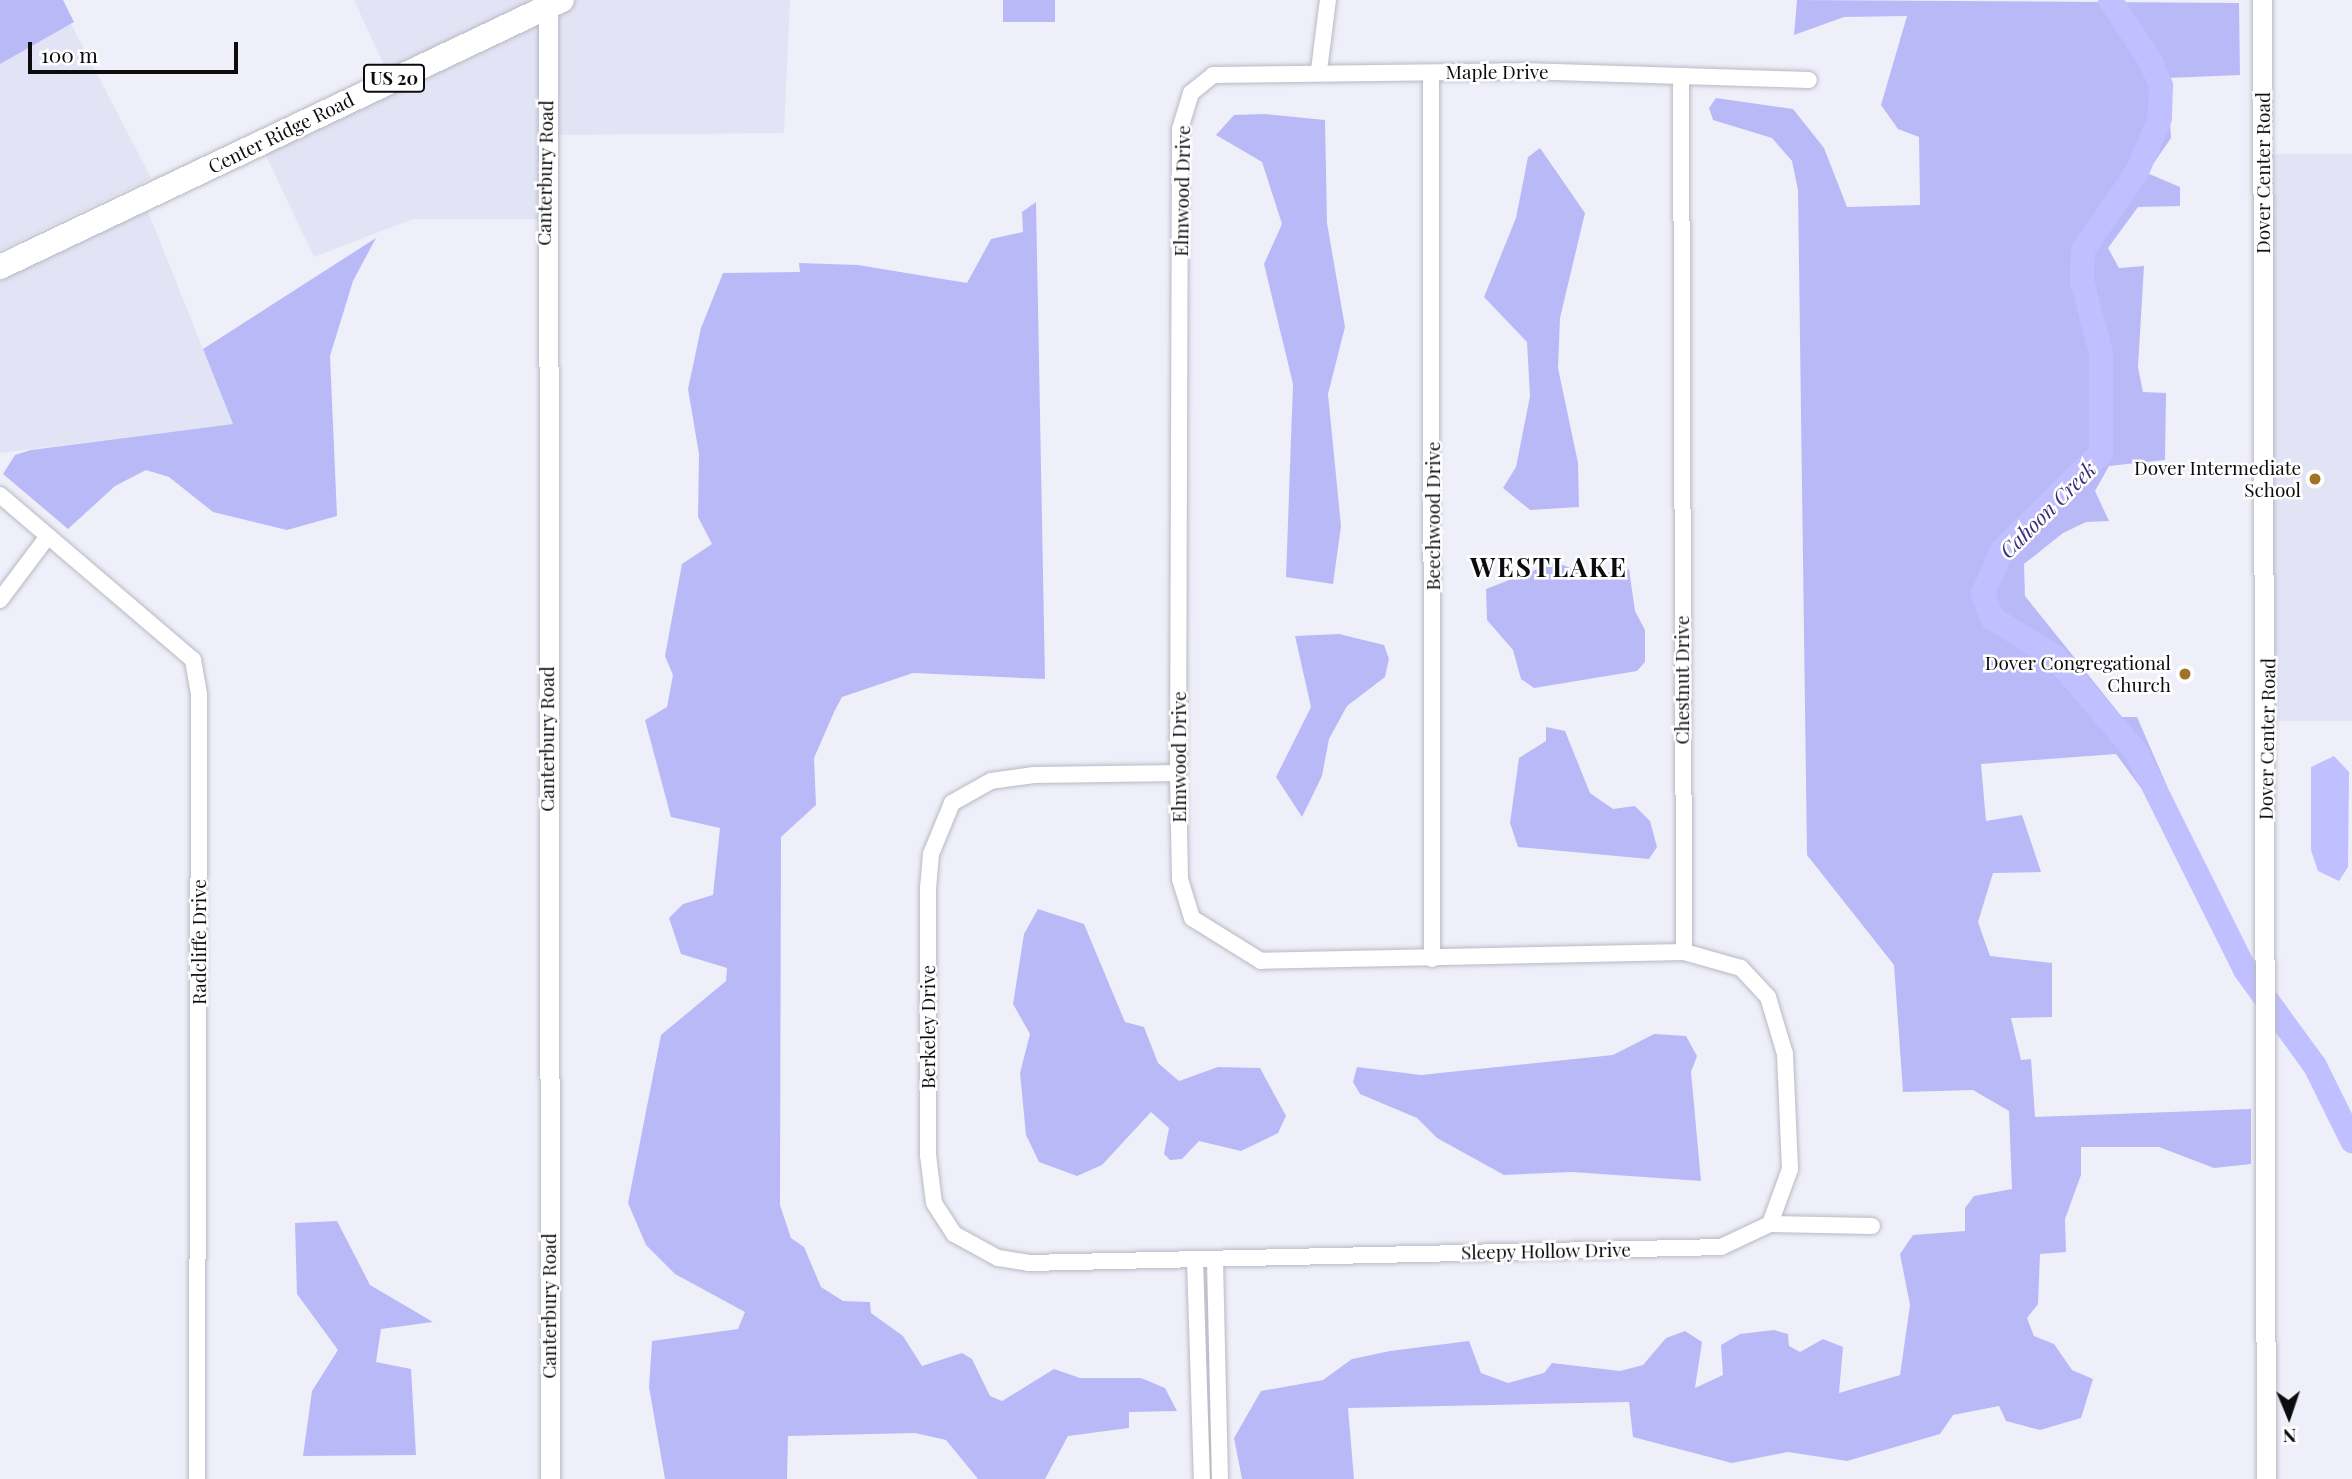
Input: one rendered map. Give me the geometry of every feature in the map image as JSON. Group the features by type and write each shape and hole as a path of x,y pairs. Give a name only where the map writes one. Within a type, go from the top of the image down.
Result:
{"main road":[{"name":"Center Ridge Road","path":"0,267 552,2"}],"street":[{"path":"1319,70 1328,0"},
{"name":"Dover Center Road","path":"2262,0 2266,1479"},
{"name":"Canterbury Road","path":"550,1479 552,2"},
{"name":"Maple Drive","path":"1192,93 1213,75 1319,70 1809,80"},
{"name":"Beechwood Drive","path":"1431,73 1432,959"},
{"name":"Chestnut Drive","path":"1681,76 1684,952"},
{"name":"Elmwood Drive","path":"1192,93 1181,129 1178,773 1180,879 1192,918 1223,942 1261,961 1684,952"},
{"name":"Radcliffe Drive","path":"0,495 193,660 199,695 197,1479"},
{"path":"0,600 48,536"},
{"name":"Berkeley Drive","path":"1178,773 1023,776 991,781 952,803 931,854 928,888 928,1155 934,1203 954,1234 998,1258 1028,1263 1215,1260"},
{"path":"1684,952 1741,968 1768,997 1785,1054 1790,1169 1770,1224"},
{"name":"Sleepy Hollow Drive","path":"1215,1260 1721,1247 1770,1224 1872,1226"},
{"path":"1195,1260 1202,1479"},
{"path":"1215,1260 1220,1479"}],"shaded area":[{"path":"0,0 63,0 74,22 0,64"},
{"path":"354,0 538,0 387,72"},
{"path":"562,0 790,0 784,133 546,135 545,219 413,219 314,257 260,143"},
{"path":"1003,0 1055,0 1055,22 1003,22"},
{"path":"1797,0 2239,3 2240,75 2167,78 2171,138 2147,173 2180,187 2180,206 2138,207 2108,248 2119,268 2144,266 2138,367 2143,392 2166,393 2165,460 2109,466 2095,491 2109,521 2086,522 2063,533 2024,564 2025,596 2122,717 2137,717 2167,786 2141,788 2116,754 1981,764 1986,821 2022,815 2041,872 1993,873 1978,922 1990,956 2052,963 2052,1017 2011,1018 2021,1060 2031,1059 2035,1117 2251,1109 2251,1164 2214,1168 2159,1147 2081,1147 2081,1175 2065,1219 2066,1252 2040,1254 2038,1304 2027,1318 2034,1336 2054,1344 2072,1370 2093,1379 2081,1418 2040,1430 2006,1421 1999,1406 1953,1415 1940,1434 1847,1461 1788,1452 1732,1463 1633,1437 1629,1402 1348,1408 1354,1479 1242,1479 1234,1438 1261,1391 1323,1380 1352,1359 1390,1351 1469,1341 1481,1373 1508,1383 1544,1373 1552,1363 1620,1371 1643,1365 1666,1338 1685,1331 1702,1342 1695,1388 1723,1375 1721,1345 1740,1334 1774,1330 1788,1334 1789,1346 1800,1352 1823,1339 1843,1347 1839,1393 1900,1375 1910,1305 1900,1254 1913,1235 1965,1231 1965,1208 1974,1196 2012,1189 2009,1111 1973,1090 1903,1092 1894,965 1807,855 1798,190 1792,161 1772,138 1713,120 1709,108 1716,98 1793,109 1824,148 1847,207 1920,205 1919,137 1898,129 1881,105 1907,16 1844,17 1794,35"},
{"path":"68,18 151,178 0,250 0,53"},
{"path":"1265,114 1325,120 1327,223 1345,327 1328,394 1341,526 1333,584 1286,577 1293,384 1264,264 1282,224 1262,162 1216,135 1234,115"},
{"path":"1540,148 1585,213 1560,318 1558,368 1578,463 1579,507 1530,510 1503,488 1516,467 1530,396 1527,342 1484,297 1516,218 1528,157"},
{"name":"Dover Intermediate School","path":"2273,154 2352,154 2352,721 2273,721"},
{"path":"143,199 233,424 0,453 0,267"},
{"path":"1036,202 1045,679 913,673 842,697 835,710 814,758 816,805 781,837 780,1205 791,1238 804,1247 821,1287 843,1301 870,1302 871,1313 903,1336 922,1366 962,1353 972,1359 990,1396 1002,1401 1054,1369 1080,1378 1141,1378 1165,1388 1177,1411 1129,1412 1129,1428 1068,1436 1045,1479 978,1479 946,1440 915,1433 788,1436 787,1479 665,1479 649,1387 652,1341 738,1329 745,1312 675,1274 646,1245 628,1203 661,1035 726,981 727,968 681,954 669,918 683,904 713,895 720,828 671,817 645,720 667,707 673,675 665,656 682,564 712,544 698,517 699,454 688,389 701,328 723,273 800,272 799,263 858,265 967,283 991,239 1023,232 1022,212"},
{"path":"376,238 353,281 330,356 337,516 287,530 213,512 169,477 146,470 115,486 68,529 3,474 15,455 31,450 233,424 203,349"},
{"path":"1556,562 1589,576 1629,569 1635,611 1645,630 1645,662 1637,671 1534,688 1521,679 1513,650 1487,620 1486,589"},
{"path":"1339,634 1384,645 1389,659 1385,677 1347,706 1329,739 1322,776 1302,817 1276,777 1311,707 1295,636"},
{"path":"1546,727 1565,731 1590,793 1613,809 1635,806 1650,821 1657,847 1649,859 1518,847 1510,823 1519,758 1546,741"},
{"path":"2334,756 2349,772 2348,867 2339,881 2318,871 2311,850 2311,767"},
{"path":"1038,909 1084,924 1125,1022 1144,1027 1158,1063 1179,1081 1218,1067 1260,1068 1286,1116 1278,1133 1241,1151 1199,1141 1182,1159 1170,1160 1164,1154 1169,1128 1151,1112 1102,1165 1077,1176 1039,1162 1026,1135 1020,1073 1030,1034 1013,1004 1024,934"},
{"path":"1654,1034 1686,1036 1697,1056 1691,1072 1701,1181 1572,1172 1504,1175 1437,1138 1417,1118 1360,1094 1353,1082 1357,1067 1421,1075 1613,1055"},
{"path":"337,1221 370,1285 433,1322 381,1329 376,1362 411,1369 416,1455 303,1456 312,1391 338,1350 297,1294 295,1223"}],"waterway":[{"name":"Cahoon Creek","path":"2110,0 2151,62 2161,86 2160,118 2137,172 2083,250 2082,281 2101,354 2101,453 2002,550 1983,594 1992,618 2055,657 2137,753 2245,970 2315,1066 2352,1141"}],"place":[{"name":"Dover Intermediate School","path":"2315,479"},
{"name":"Dover Congregational Church","path":"2185,674"}],"district":[{"name":"WESTLAKE","path":"1549,567"}]}
